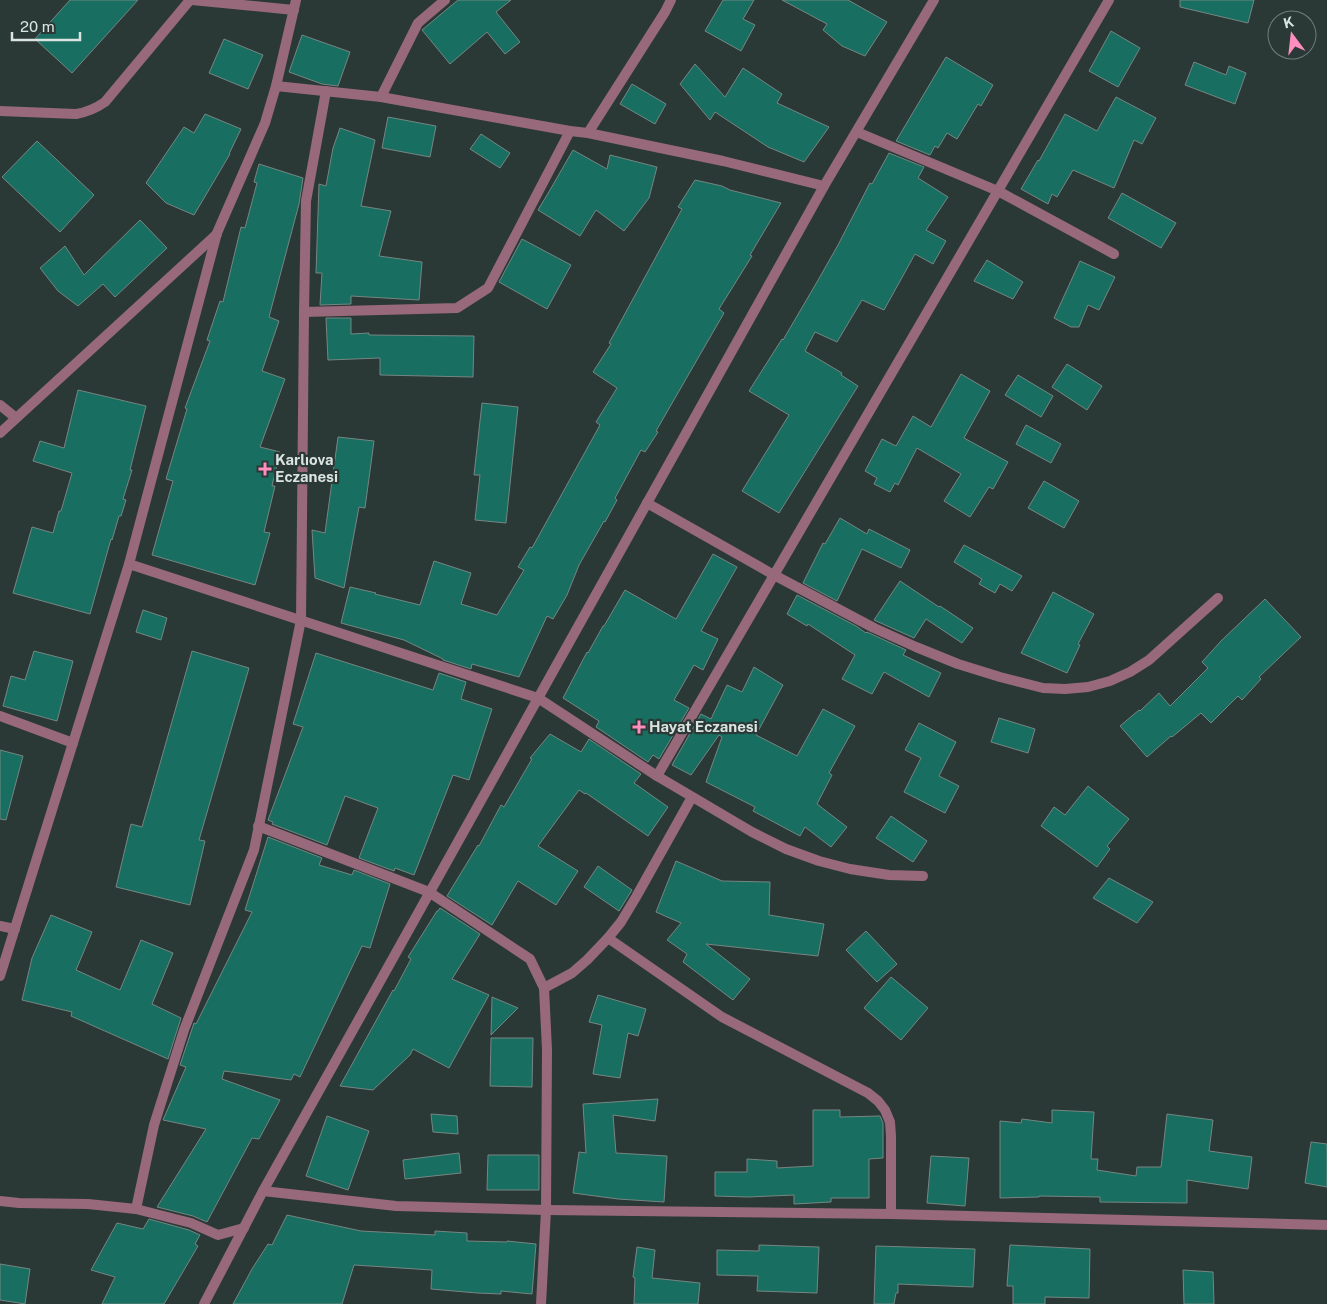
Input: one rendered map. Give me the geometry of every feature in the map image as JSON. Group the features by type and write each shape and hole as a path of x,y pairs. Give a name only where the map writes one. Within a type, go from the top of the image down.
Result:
{"street":[{"path":"0,111 76,114 96,109 105,102 191,0 295,5 276,86 265,123 217,233 129,564 0,976"},
{"path":"381,97 418,23 445,0"},
{"path":"588,132 671,0"},
{"path":"204,1304 263,1191 824,186 934,0"},
{"path":"657,776 1109,0"},
{"path":"276,86 381,97 570,131 588,132 824,186"},
{"path":"136,1209 154,1125 184,1030 254,850 301,620 306,201 326,91"},
{"path":"304,312 457,308 488,288 570,131"},
{"path":"857,132 998,191 1114,254"},
{"path":"0,433 217,233"},
{"path":"0,405 16,418"},
{"path":"647,503 774,575 874,628 958,664 1043,688 1065,690 1088,687 1110,681 1130,672 1149,660 1218,598"},
{"path":"129,564 538,698 657,776 786,849 819,861 850,869 889,875 924,876"},
{"path":"0,716 73,743"},
{"path":"544,988 572,973 587,960 621,922 692,797"},
{"path":"258,826 429,892 530,960 544,988 547,1050 546,1210 541,1304"},
{"path":"0,926 15,929"},
{"path":"608,938 722,1017 863,1090 878,1101 885,1110 890,1122 892,1136 891,1214"},
{"path":"263,1191 396,1206 546,1210 891,1214 1327,1225"},
{"path":"0,1201 88,1204 136,1209 191,1223 218,1235 244,1228"}],"building":[{"path":"70,0 138,0 72,73 35,39"},
{"path":"458,0 511,0 496,12 520,42 505,54 487,32 450,64 422,30"},
{"path":"723,0 754,0 743,19 755,25 741,51 705,31"},
{"path":"782,0 848,0 887,22 865,56 842,46 823,30 827,24"},
{"path":"1180,0 1254,0 1248,23 1180,7"},
{"path":"1111,31 1140,48 1118,87 1089,71"},
{"path":"302,35 350,52 338,86 322,84 289,72"},
{"path":"224,39 263,55 248,89 209,73"},
{"path":"946,57 993,85 981,106 978,104 957,139 947,133 938,148 935,146 930,155 896,141"},
{"path":"1194,62 1226,75 1229,66 1246,73 1235,104 1185,85"},
{"path":"695,64 725,97 743,68 782,94 777,103 829,127 804,162 768,147 715,112 710,120 680,84"},
{"path":"632,84 666,104 655,124 620,104"},
{"path":"1116,97 1156,118 1142,144 1134,140 1114,188 1073,170 1057,197 1052,194 1048,204 1021,189 1065,114 1097,131"},
{"path":"205,114 241,129 230,154 194,215 166,203 146,183 184,127 194,133"},
{"path":"388,117 436,126 430,157 382,148"},
{"path":"340,128 375,140 361,206 391,211 379,256 422,262 419,300 351,296 351,304 320,305 322,273 316,273 319,184 326,186 333,148"},
{"path":"481,134 510,153 500,168 470,149"},
{"path":"37,141 94,195 60,232 2,177"},
{"path":"573,150 607,169 610,155 657,167 649,198 624,231 596,210 580,236 538,210"},
{"path":"889,153 924,167 918,178 948,197 926,230 946,241 933,264 915,254 884,310 862,300 837,342 815,332 805,351 842,373 841,375 858,386 779,513 742,491 789,415 749,391 783,340 838,245 870,183 872,184"},
{"path":"259,164 303,178 299,204 269,317 279,321 262,371 285,379 260,447 280,452 272,486 275,486 264,532 270,533 255,585 152,555 173,481 166,479 187,409 185,408 210,341 207,340 220,301 223,302 241,227 245,228 257,183 254,182"},
{"path":"695,180 781,203 750,255 752,256 719,309 724,313 656,431 658,432 645,452 641,450 615,498 617,500 579,565 567,595 553,619 547,616 519,677 472,664 471,669 443,660 404,640 341,623 350,587 420,605 434,561 471,573 461,604 497,615 524,570 518,567 530,547 532,548 600,425 596,422 617,388 593,372 611,344 609,343 682,209 678,207"},
{"path":"1122,193 1176,223 1161,248 1108,218"},
{"path":"140,220 167,248 115,297 103,284 78,306 58,291 40,268 65,246 84,275"},
{"path":"522,239 571,265 547,309 499,282"},
{"path":"987,260 1023,282 1013,299 974,281"},
{"path":"1080,261 1115,277 1099,310 1088,305 1079,327 1071,327 1054,318"},
{"path":"326,318 351,318 351,334 474,336 473,377 380,375 380,358 328,360"},
{"path":"1067,364 1102,386 1087,410 1052,387"},
{"path":"961,374 990,391 964,438 1008,462 993,489 989,487 970,517 944,501 961,474 917,448 898,485 895,483 890,492 874,484 877,478 865,471 882,439 896,446 913,416 931,427"},
{"path":"1018,375 1053,396 1041,417 1005,395"},
{"path":"78,390 146,406 130,470 132,470 123,499 126,500 111,539 90,614 13,593 32,527 53,533 72,473 33,461 40,441 64,448"},
{"path":"482,403 518,407 506,523 475,520 480,475 474,475"},
{"path":"1026,425 1061,444 1051,463 1016,444"},
{"path":"338,437 374,441 365,508 359,507 344,588 315,578 312,530 325,533"},
{"path":"1044,481 1079,501 1064,528 1028,508"},
{"path":"840,518 867,534 869,529 910,550 901,568 862,549 837,601 803,583 823,543 825,544"},
{"path":"964,545 1022,576 1012,591 1000,584 995,593 979,584 982,579 954,562"},
{"path":"713,554 737,567 701,631 718,639 703,670 694,665 674,700 689,708 659,759 653,755 648,762 596,727 599,721 563,698 587,652 625,590 676,619"},
{"path":"900,581 973,628 962,643 926,619 914,638 874,620"},
{"path":"1053,592 1094,614 1078,644 1080,645 1067,673 1021,653"},
{"path":"797,595 866,633 906,650 903,655 941,673 929,697 884,672 872,694 842,679 855,655 808,624 807,626 787,614"},
{"path":"1265,599 1301,637 1259,677 1261,679 1242,700 1238,696 1211,723 1201,713 1147,757 1120,726 1159,693 1170,706 1208,668 1202,662"},
{"path":"143,610 167,618 161,640 136,632"},
{"path":"34,651 73,661 57,721 3,706 11,676 25,680"},
{"path":"192,651 249,668 199,840 205,841 190,905 116,887 131,824 142,827"},
{"path":"316,653 433,690 439,673 466,682 461,699 492,709 469,780 453,775 414,875 395,868 394,871 359,858 378,808 345,796 327,845 272,824 273,822 268,820 303,727 293,724"},
{"path":"754,667 783,685 756,735 797,756 823,709 855,726 829,773 832,775 817,804 847,827 831,847 805,827 800,836 753,811 755,807 706,782 722,737 719,735 691,775 672,765 701,714 711,719 727,685 742,692"},
{"path":"999,718 1035,729 1028,753 991,742"},
{"path":"919,723 956,742 939,776 959,786 945,813 904,792 921,758 905,750"},
{"path":"550,734 581,752 589,739 641,774 634,783 668,807 648,836 579,790 538,846 578,871 556,905 518,881 492,925 447,896 479,846 501,805 504,807 532,759 530,758"},
{"path":"0,750 23,756 6,820 0,819"},
{"path":"1088,786 1129,819 1107,846 1110,849 1097,867 1041,826 1054,807 1065,815"},
{"path":"891,816 927,841 913,862 876,838"},
{"path":"268,837 322,858 319,865 352,875 354,870 390,884 370,948 362,946 300,1077 294,1074 291,1080 224,1071 222,1079 280,1100 259,1139 252,1138 207,1222 193,1216 157,1207 206,1129 163,1120 186,1067 180,1065 194,1023 196,1024 252,912 245,910"},
{"path":"676,861 722,881 770,882 769,915 824,924 818,956 706,944 750,979 733,1000 683,962 687,954 667,940 681,923 656,912"},
{"path":"598,866 632,890 619,911 584,887"},
{"path":"1109,878 1153,902 1137,923 1093,898"},
{"path":"440,908 480,934 452,979 489,995 449,1068 413,1049 410,1055 373,1090 340,1086 411,959 408,957"},
{"path":"51,915 92,932 76,970 120,990 141,940 173,953 152,1004 181,1018 168,1059 71,1016 72,1012 22,1000 32,958"},
{"path":"866,931 897,964 877,982 846,950"},
{"path":"891,977 928,1008 901,1040 864,1008"},
{"path":"598,995 646,1009 638,1036 628,1033 620,1078 593,1074 602,1025 589,1022"},
{"path":"492,997 518,1008 491,1035"},
{"path":"491,1038 533,1038 532,1087 490,1086"},
{"path":"658,1099 655,1121 613,1115 616,1153 667,1156 664,1202 618,1199 573,1193 579,1152 586,1153 583,1104"},
{"path":"813,1110 840,1110 840,1117 880,1116 883,1123 883,1158 869,1159 869,1198 831,1198 831,1202 794,1204 794,1195 715,1196 715,1172 747,1172 747,1159 777,1161 777,1168 813,1166"},
{"path":"1052,1110 1094,1112 1091,1159 1098,1159 1097,1170 1136,1176 1137,1167 1161,1167 1167,1114 1213,1120 1209,1151 1252,1157 1248,1189 1187,1180 1187,1203 1100,1202 1100,1197 1039,1196 1000,1198 1000,1121 1021,1123 1022,1119 1052,1123"},
{"path":"431,1114 457,1116 458,1134 433,1132"},
{"path":"327,1116 369,1131 348,1190 306,1176"},
{"path":"1311,1142 1327,1144 1327,1187 1305,1183"},
{"path":"459,1153 461,1173 405,1179 403,1160"},
{"path":"488,1155 539,1155 539,1190 487,1190"},
{"path":"931,1156 969,1158 965,1206 927,1203"},
{"path":"287,1215 361,1231 435,1235 435,1231 467,1233 467,1241 507,1241 536,1244 532,1294 501,1291 501,1294 477,1293 431,1289 432,1270 354,1265 342,1304 233,1304 268,1244 272,1245"},
{"path":"149,1219 200,1235 195,1244 198,1246 164,1304 102,1304 115,1277 91,1270 117,1223 143,1229"},
{"path":"759,1245 819,1247 817,1293 757,1291 758,1276 717,1275 717,1250 759,1251"},
{"path":"1010,1245 1090,1249 1089,1298 1045,1297 1045,1304 1013,1304 1013,1286 1007,1286"},
{"path":"876,1246 975,1249 973,1287 898,1284 898,1293 896,1293 894,1304 874,1304"},
{"path":"637,1247 655,1250 652,1278 700,1283 698,1304 634,1304 635,1278 633,1277"},
{"path":"0,1264 30,1269 25,1304 0,1300"},
{"path":"1183,1270 1213,1272 1214,1304 1184,1304"}],"place":[{"name":"Karlıova Eczanesi","path":"265,469"},
{"name":"Hayat Eczanesi","path":"639,727"}]}
